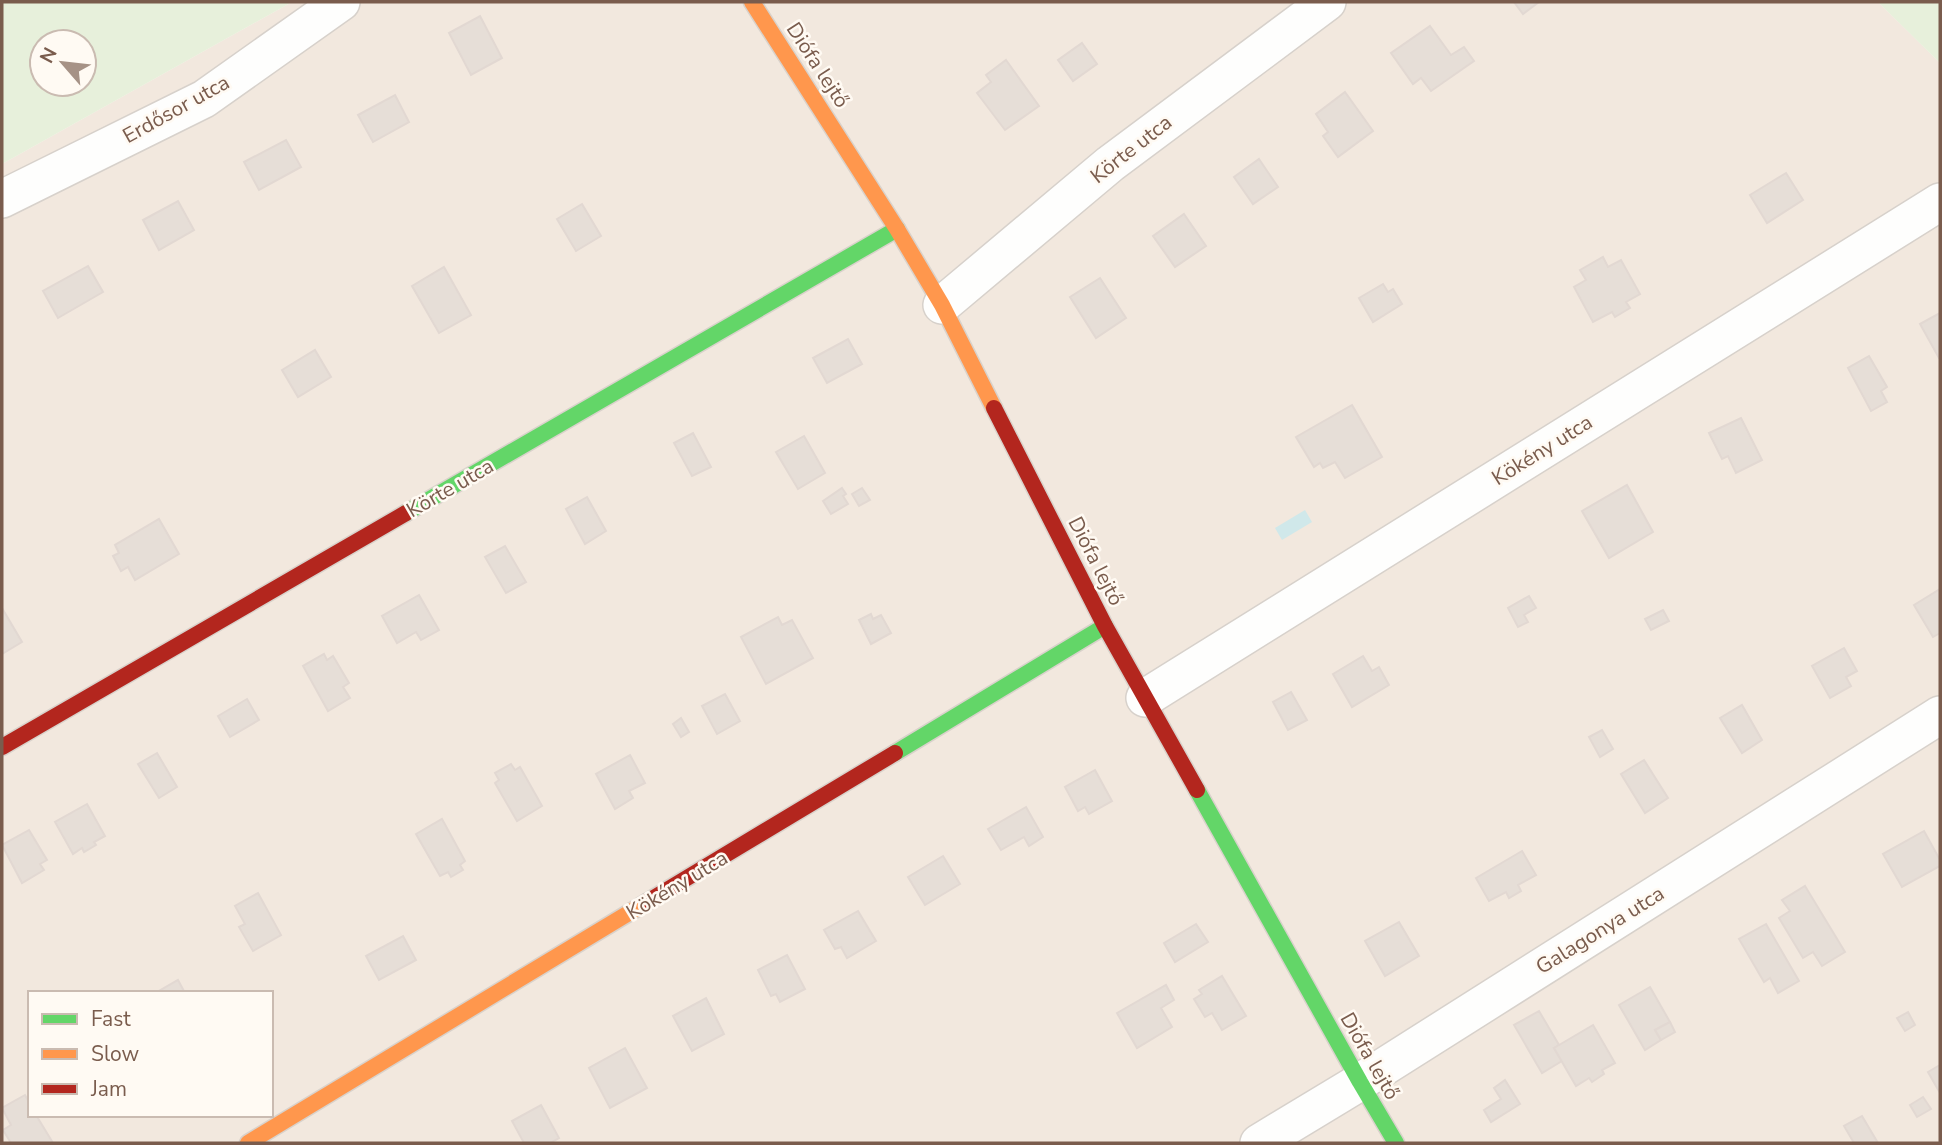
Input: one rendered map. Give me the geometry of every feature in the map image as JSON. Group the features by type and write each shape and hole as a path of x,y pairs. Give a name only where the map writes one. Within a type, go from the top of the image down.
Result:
{"street":[{"name":"Erdősor utca","path":"2,199 204,99 341,2"},
{"name":"Diófa lejtő","path":"752,2 897,229 942,305 1105,626 1396,1143"},
{"name":"Körte utca","path":"942,305 1110,164 1327,2"},
{"name":"Kökény utca","path":"1145,698 1940,202"},
{"name":"Körte utca","path":"2,747 897,229"},
{"name":"Kökény utca","path":"248,1143 1105,626"},
{"name":"Galagonya utca","path":"1259,1143 1940,715"}],"shaded area":[{"path":"292,2 1878,2 1940,63 1940,1143 2,1143 2,164"}],"green space":[{"path":"2,2 292,2 2,164"},
{"path":"1878,2 1940,2 1940,63"}],"water":[{"path":"1305,510 1312,522 1282,540 1275,528"}],"building":[{"path":"1514,2 1539,2 1523,14"},
{"path":"480,16 502,58 471,75 449,33"},
{"path":"1430,26 1451,55 1464,47 1474,61 1431,91 1421,78 1413,84 1391,53"},
{"path":"1082,43 1097,64 1073,81 1058,60"},
{"path":"1006,60 1039,106 1005,130 977,93 991,82 986,75"},
{"path":"1345,92 1373,131 1338,157 1323,136 1328,132 1316,114"},
{"path":"395,95 409,122 373,142 358,115"},
{"path":"286,140 301,167 259,190 244,162"},
{"path":"1259,159 1278,187 1253,204 1234,177"},
{"path":"1786,173 1803,200 1767,223 1750,195"},
{"path":"178,201 194,230 159,250 143,220"},
{"path":"582,204 601,236 576,251 557,219"},
{"path":"1184,214 1206,246 1175,267 1153,236"},
{"path":"1603,257 1608,267 1621,260 1640,294 1626,302 1630,308 1615,317 1612,312 1593,322 1574,287 1586,280 1580,270"},
{"path":"88,266 103,292 58,318 43,291"},
{"path":"444,267 471,315 439,333 412,286"},
{"path":"1100,278 1126,318 1096,338 1070,297"},
{"path":"1383,284 1388,292 1393,289 1402,304 1373,322 1359,298"},
{"path":"1940,313 1940,358 1939,358 1920,324"},
{"path":"848,339 862,364 827,383 813,358"},
{"path":"315,350 331,377 298,397 282,370"},
{"path":"1869,356 1887,387 1881,391 1887,402 1871,411 1848,368"},
{"path":"1352,405 1382,457 1345,478 1335,462 1323,468 1320,463 1314,467 1296,437"},
{"path":"1741,418 1762,460 1736,473 1728,456 1722,459 1709,433"},
{"path":"693,433 711,467 692,476 674,443"},
{"path":"804,436 825,473 798,489 776,452"},
{"path":"1627,485 1653,532 1609,558 1582,511"},
{"path":"842,488 848,504 831,514 823,501"},
{"path":"862,488 870,500 859,506 852,494"},
{"path":"587,497 606,531 585,544 566,509"},
{"path":"159,519 179,554 135,580 128,567 121,571 113,556 119,553 115,545"},
{"path":"505,546 526,582 506,593 485,557"},
{"path":"1940,589 1940,633 1933,637 1914,605"},
{"path":"419,595 439,630 421,640 416,632 397,643 382,616"},
{"path":"1529,596 1536,608 1524,615 1528,622 1518,627 1508,608"},
{"path":"2,608 22,642 2,654"},
{"path":"1663,610 1669,621 1651,630 1645,619"},
{"path":"871,614 873,619 881,615 891,633 871,644 859,620"},
{"path":"778,617 782,625 792,620 813,658 766,684 741,637"},
{"path":"1844,648 1857,671 1846,677 1851,686 1830,698 1812,666"},
{"path":"324,654 327,660 333,656 349,683 343,687 350,698 328,711 303,666"},
{"path":"1363,656 1372,671 1379,667 1389,685 1352,707 1333,674"},
{"path":"1291,692 1307,720 1288,730 1273,702"},
{"path":"725,694 740,721 717,734 702,706"},
{"path":"247,699 259,720 230,737 218,716"},
{"path":"1742,705 1762,740 1742,753 1720,718"},
{"path":"681,718 689,732 681,737 673,724"},
{"path":"1602,730 1613,749 1600,757 1589,737"},
{"path":"157,753 177,787 159,798 138,764"},
{"path":"630,755 645,783 629,791 633,798 615,809 596,774"},
{"path":"1644,760 1668,798 1645,813 1621,774"},
{"path":"511,764 515,770 520,767 542,806 517,821 495,783 499,780 495,773"},
{"path":"1095,770 1112,801 1089,814 1085,807 1078,811 1065,787"},
{"path":"87,804 105,836 84,852 82,848 73,854 55,822"},
{"path":"1026,807 1043,837 1029,846 1024,837 1001,850 988,829"},
{"path":"442,819 465,861 460,865 463,870 451,877 448,872 440,876 416,834"},
{"path":"29,830 47,860 40,864 44,870 22,883 2,845"},
{"path":"1924,831 1940,860 1940,866 1902,887 1883,854"},
{"path":"1522,851 1536,875 1518,885 1521,891 1509,898 1506,892 1489,901 1476,878"},
{"path":"943,856 960,884 925,905 908,877"},
{"path":"1805,886 1845,952 1822,966 1813,952 1803,958 1779,918 1790,911 1782,900"},
{"path":"258,893 281,935 253,951 239,927 245,924 235,906"},
{"path":"858,911 876,941 847,958 841,947 835,949 824,930"},
{"path":"1399,922 1419,956 1385,976 1365,941"},
{"path":"1196,924 1208,942 1175,962 1164,943"},
{"path":"1766,924 1799,981 1778,993 1770,978 1764,982 1739,939"},
{"path":"403,936 416,960 379,980 366,956"},
{"path":"787,955 805,989 780,1002 776,994 771,996 758,970"},
{"path":"1222,976 1246,1016 1222,1030 1212,1013 1205,1017 1194,999 1202,994 1199,990"},
{"path":"178,980 184,991 159,991"},
{"path":"1166,985 1174,1000 1161,1008 1172,1027 1137,1048 1117,1013"},
{"path":"1650,987 1670,1022 1655,1030 1661,1040 1645,1050 1619,1005"},
{"path":"706,998 724,1034 692,1051 673,1016"},
{"path":"1539,1011 1559,1045 1554,1048 1562,1061 1542,1073 1514,1025"},
{"path":"1908,1012 1915,1025 1905,1031 1897,1018"},
{"path":"1670,1022 1675,1032 1661,1040 1655,1030"},
{"path":"1593,1025 1615,1063 1602,1070 1604,1074 1592,1082 1589,1078 1576,1086 1554,1048"},
{"path":"625,1048 647,1088 610,1108 589,1068"},
{"path":"1940,1065 1940,1093 1928,1072"},
{"path":"1505,1080 1520,1104 1491,1122 1484,1110 1501,1099 1494,1088"},
{"path":"25,1095 28,1100 28,1117 37,1117 53,1143 11,1143 3,1130 11,1125 2,1108"},
{"path":"1923,1097 1931,1109 1917,1117 1910,1105"},
{"path":"541,1105 559,1138 550,1143 524,1143 512,1121"},
{"path":"1862,1116 1878,1143 1854,1143 1844,1126"}],"traffic: fast":[{"path":"406,513 897,229"},
{"path":"895,753 1105,626"},
{"path":"1197,790 1396,1143"}],"traffic: slow":[{"path":"752,2 897,229 942,305 994,408"},
{"path":"248,1143 647,902"}],"traffic: jam":[{"path":"994,408 1105,626 1197,790"},
{"path":"2,747 406,513"},
{"path":"647,902 895,753"}]}
